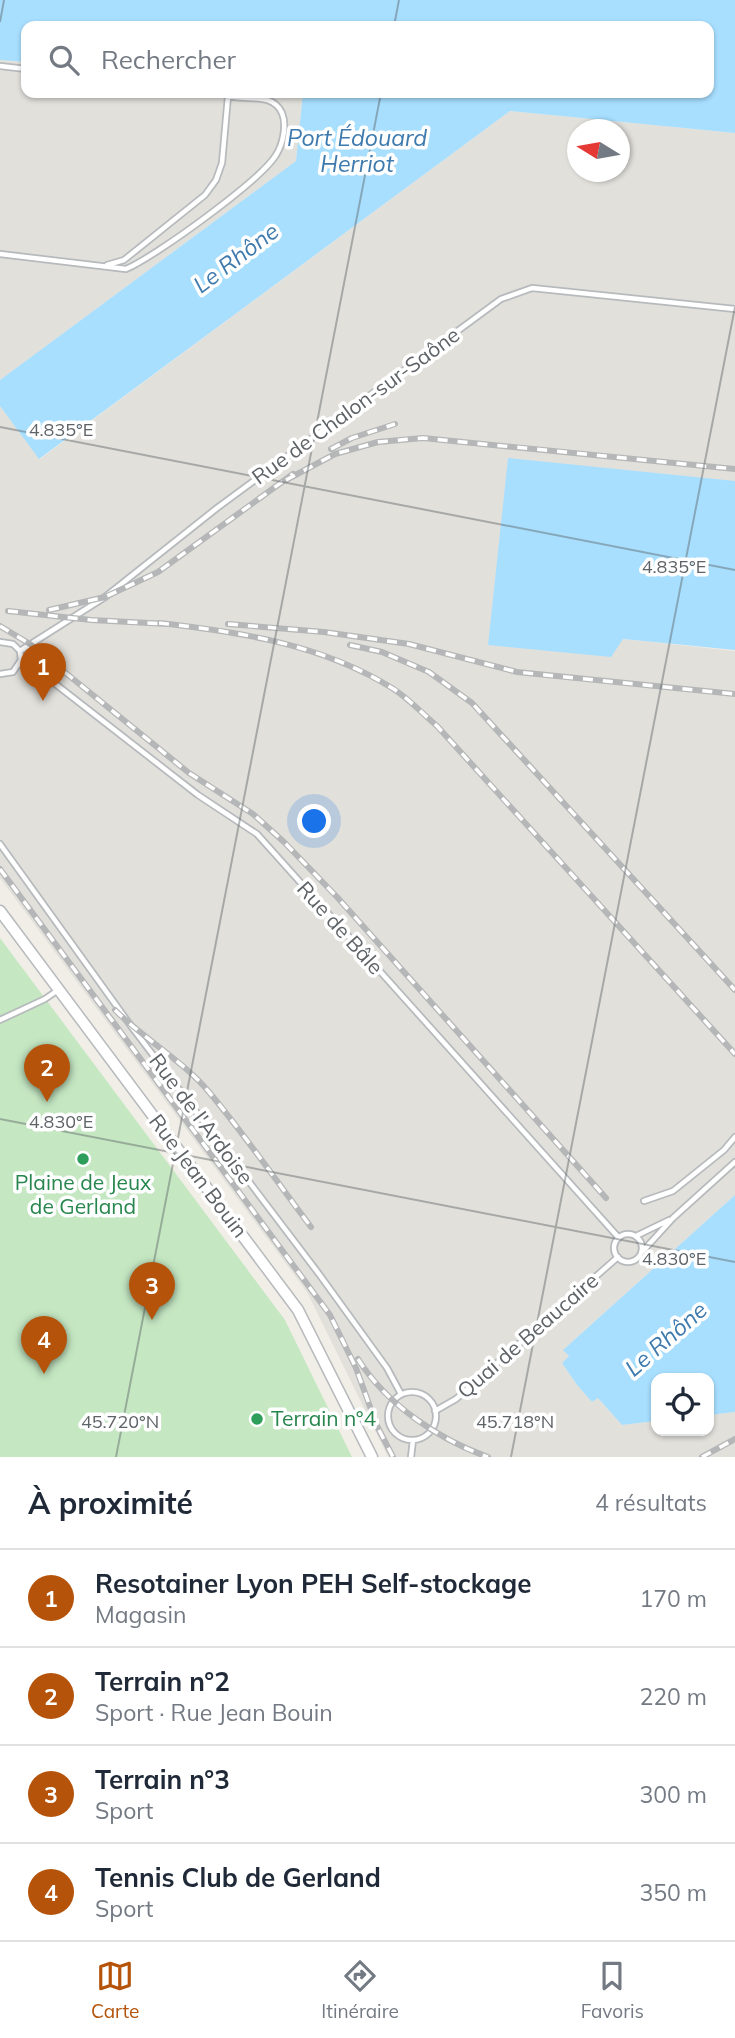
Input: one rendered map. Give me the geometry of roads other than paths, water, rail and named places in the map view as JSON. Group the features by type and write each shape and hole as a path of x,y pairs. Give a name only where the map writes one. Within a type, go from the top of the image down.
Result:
{"street":[{"name":"Rue Jean Bouin","path":"0,911 298,1310 372,1457"}],"lane":[{"path":"0,66 21,68"},
{"path":"106,265 124,260 205,195 216,180 222,163 226,98"},
{"path":"0,254 106,265 114,269 126,269 140,264 220,205 276,156 282,142 282,113 275,104 261,98"},
{"name":"Rue de Chalon-sur-Saône","path":"20,651 105,597 217,508 502,299 532,288 735,309"},
{"path":"0,674 13,672 20,664 20,651 13,644 1,640"},
{"name":"Rue de Bâle","path":"20,664 50,679 198,794 257,834 619,1238"},
{"name":"Rue de l'Ardoise","path":"0,844 131,1026 319,1274 387,1368 401,1394"},
{"path":"0,1020 46,999 58,989"},
{"path":"643,1200 673,1191 724,1150 735,1137"},
{"path":"642,1252 673,1218 735,1162"},
{"path":"635,1236 673,1218"},
{"path":"619,1238 627,1234 635,1236 641,1243 642,1252"},
{"name":"Quai de Beaucaire","path":"619,1238 615,1250 618,1257 629,1262 637,1259 642,1252"},
{"name":"Quai de Beaucaire","path":"435,1411 457,1399 618,1257"},
{"path":"401,1394 422,1394 433,1404 435,1411 436,1418 431,1430 413,1440 397,1436 388,1422 389,1406 401,1394"},
{"path":"411,1457 413,1440"}],"water":[{"name":"Port Édouard Herriot","path":"0,0 735,0 735,133 630,123 630,119 592,119 510,111 39,459 0,406 0,380 296,161 302,98 714,98 714,21 21,21 21,62 0,60"},
{"path":"508,458 735,481 735,650 623,639 611,657 488,645"},
{"name":"Le Rhône","path":"735,1195 735,1412 714,1414 714,1373 651,1373 651,1422 622,1425 598,1398 592,1402 577,1385 562,1363 569,1356 563,1350"}],"railway":[{"path":"331,449 352,438 395,424"},
{"path":"286,480 335,454 378,442 423,438 735,469"},
{"path":"49,610 105,597 158,572 293,474"},
{"path":"8,611 91,620 168,624"},
{"path":"159,623 250,636 308,650 365,673 398,692 437,726 735,1054"},
{"path":"228,624 324,632 409,644 517,672 735,694"},
{"path":"0,626 30,644 189,773 253,814 284,842 337,897 606,1198"},
{"path":"350,645 382,652 429,672 472,703 735,990"},
{"path":"0,869 330,1315 356,1368 377,1426 393,1457"},
{"path":"115,1010 187,1070 209,1092 311,1227"},
{"path":"358,1359 384,1391 415,1418 451,1441 488,1457"},
{"path":"702,1457 735,1439"}],"place":[{"name":"Resotainer Lyon PEH Self-stockage","path":"43,701"},
{"name":"Terrain n°2","path":"47,1102"},
{"name":"Plaine de Jeux de Gerland","path":"83,1159"},
{"name":"Terrain n°3","path":"152,1320"},
{"name":"Tennis Club de Gerland","path":"44,1374"},
{"name":"Terrain n°4","path":"257,1419"}]}
